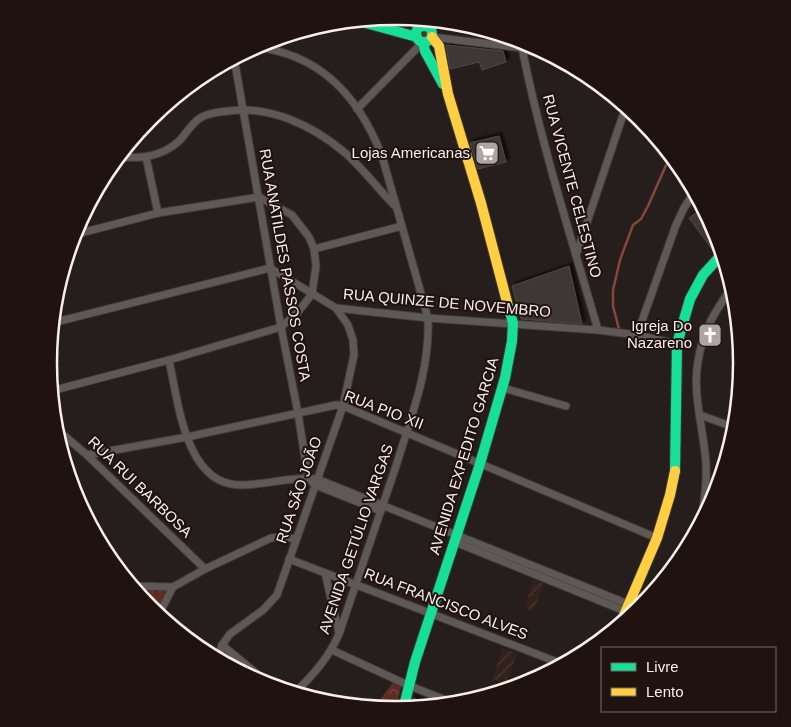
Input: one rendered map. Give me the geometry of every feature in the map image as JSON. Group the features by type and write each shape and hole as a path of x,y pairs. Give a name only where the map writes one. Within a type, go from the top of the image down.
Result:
{"main road":[{"path":"376,26 424,39"},
{"path":"419,26 416,33 424,39"},
{"name":"AVENIDA EXPEDITO GARCIA","path":"405,702 414,664 456,538 503,388 510,358 512,323 481,203 448,94 439,46 424,39 424,51 448,94"},
{"path":"625,612 657,538 675,472 676,344 690,299 703,276 717,260"}],"street":[{"path":"357,109 424,39 516,47"},
{"name":"AVENIDA GETÚLIO VARGAS","path":"269,50 292,54 316,66 337,85 357,109 373,134 382,156 428,318 429,341 425,372 382,508 339,634 332,650 300,688"},
{"name":"RUA VICENTE CELESTINO","path":"522,50 530,86 598,330"},
{"name":"RUA ANATILDES PASSOS COSTA","path":"235,65 308,478"},
{"path":"128,156 146,157 162,152 178,142 197,120 206,114 242,109 262,111 290,119 314,130 345,152 395,207"},
{"path":"576,256 624,114"},
{"path":"146,157 158,213"},
{"path":"58,389 169,360 280,327 298,312 312,294 316,266 314,249 309,237 292,215 259,197 158,213 84,232"},
{"path":"637,335 676,225 691,198"},
{"path":"314,249 402,226"},
{"path":"60,321 270,268"},
{"name":"RUA QUINZE DE NOVEMBRO","path":"270,268 336,308 428,318 598,330 637,335 676,344"},
{"path":"703,504 706,487 706,463 697,387 698,362 705,334 714,314 727,295"},
{"name":"RUA SÃO JOÃO","path":"220,653 222,645 230,634 271,604 277,595 343,406 354,355 353,340 348,325 336,308"},
{"path":"169,360 187,437 202,465 213,478 226,484 242,486 290,478 308,478 456,538 562,576 627,608"},
{"path":"503,388 566,406"},
{"name":"RUA PIO XII","path":"87,455 187,437 328,405 343,406 657,538"},
{"path":"700,415 728,425"},
{"name":"RUA RUI BARBOSA","path":"66,437 206,569"},
{"path":"140,586 173,587 272,538 296,538"},
{"path":"456,538 545,579 627,608"},
{"name":"RUA FRANCISCO ALVES","path":"289,559 557,661"},
{"path":"545,579 548,571"},
{"path":"325,573 339,634"},
{"path":"559,584 562,576"},
{"path":"162,609 173,587"},
{"path":"222,645 251,669"},
{"path":"332,650 442,699"}],"shaded area":[{"path":"533,580 544,584 533,612 525,608"},
{"path":"503,648 517,654 506,683 492,679"}],"green space":[{"path":"419,27 428,27 432,31 433,35 427,41 416,33"},
{"path":"140,586 173,587 162,609"},
{"path":"394,681 402,684 397,702 379,701"}],"building":[{"path":"446,45 503,51 506,62 482,70 479,62 450,69"},
{"name":"Lojas Americanas","path":"499,136 506,162 478,169 470,143"},
{"path":"698,212 714,252 689,218"},
{"path":"569,266 582,324 521,319 512,286"}],"waterway":[{"path":"619,329 613,306 613,290 620,260 633,225 641,219 668,162"}],"traffic: fast":[{"path":"376,26 417,37"},
{"path":"421,26 416,31 418,40 427,42 432,37 432,34"},
{"path":"428,27 432,34"},
{"path":"423,42 425,51 443,84"},
{"path":"675,471 677,344 690,299 703,275 717,259"},
{"path":"405,702 415,662 479,467 505,378 512,341 513,323 507,302"}],"traffic: slow":[{"path":"432,37 439,46 448,94 481,203 507,302"},
{"path":"625,612 657,538 675,471"}],"place":[{"name":"Lojas Americanas","path":"487,153"},
{"name":"Igreja Do Nazareno","path":"710,335"}]}
